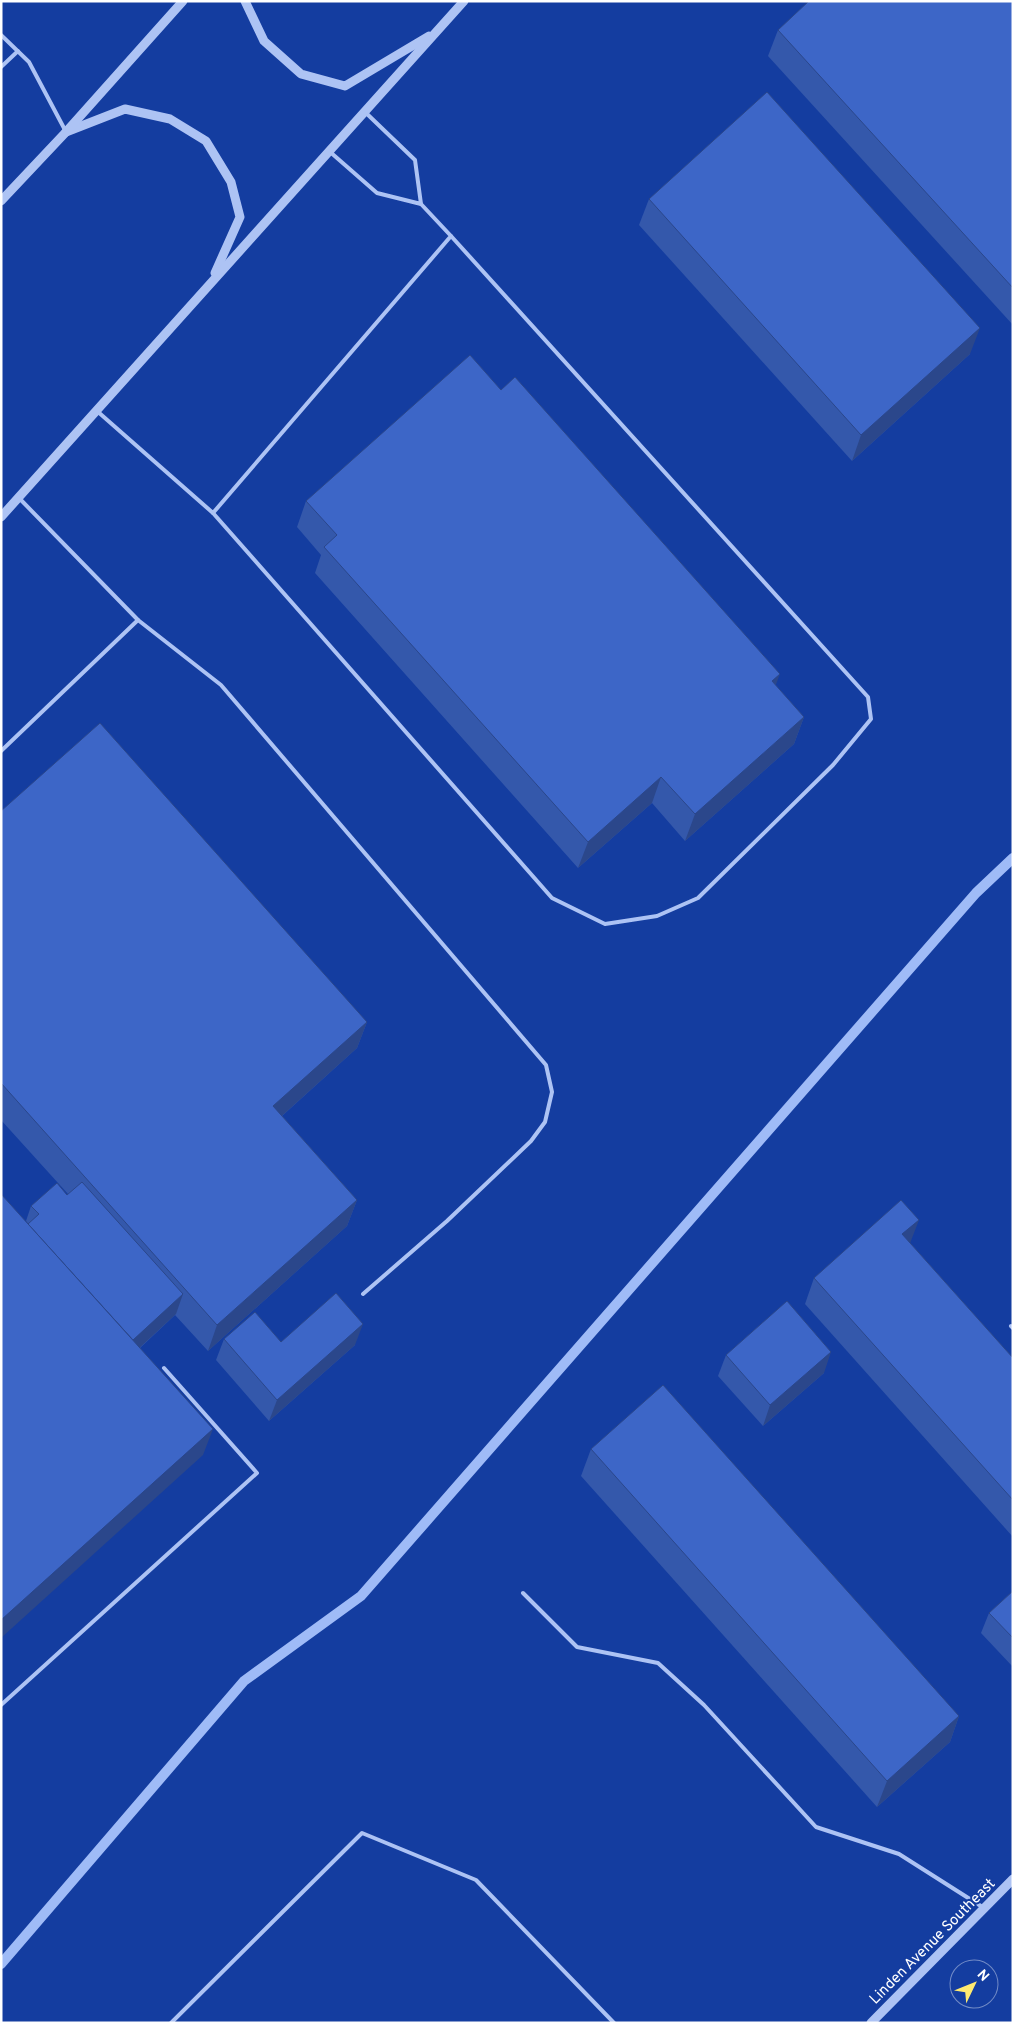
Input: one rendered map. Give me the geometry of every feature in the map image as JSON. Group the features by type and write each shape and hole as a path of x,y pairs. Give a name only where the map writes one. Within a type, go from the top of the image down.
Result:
{"street":[{"path":"1,201 66,132 183,1"},
{"path":"244,1 264,41 300,74 345,86 438,30"},
{"path":"1,518 212,280 464,1"},
{"path":"66,132 125,109 170,119 206,141 231,182 240,217 212,280"},
{"name":"Linden Avenue Southeast","path":"871,2023 1013,1879"}],"lane":[{"path":"1,35 29,62 66,132"},
{"path":"1,67 18,51"},
{"path":"365,111 415,160 421,204"},
{"path":"96,410 213,513 552,898 605,924 657,916 698,898 833,765 871,718 868,697 421,204 377,192 329,151"},
{"path":"213,513 450,236"},
{"path":"19,498 138,620 222,685 546,1065 552,1092 545,1122 531,1141 447,1221 363,1294"},
{"path":"1,751 138,620"},
{"path":"1,1706 257,1473 164,1368"},
{"path":"523,1593 577,1647 658,1663 704,1705 816,1827 900,1854 984,1908"},
{"path":"171,2023 362,1833 476,1880 614,2023"}],"building":[{"path":"809,1 1013,1 1013,288 778,30"},
{"path":"767,92 980,328 861,435 649,199"},
{"path":"470,355 501,390 515,377 780,674 772,681 804,717 695,814 661,777 588,842 324,547 337,535 306,501"},
{"path":"100,723 367,1022 273,1106 357,1200 217,1325 1,1083 1,811"},
{"path":"82,1182 183,1294 133,1340 28,1224 39,1214 31,1206 57,1183 67,1195"},
{"path":"1,1194 213,1429 1,1620"},
{"path":"901,1200 919,1220 902,1234 1013,1358 1013,1500 814,1278"},
{"path":"336,1293 363,1324 277,1400 224,1339 255,1312 281,1342"},
{"path":"787,1301 831,1352 770,1405 726,1355"},
{"path":"663,1385 959,1716 887,1781 591,1449"},
{"path":"1013,1591 1013,1638 989,1613"}],"waterway":[{"path":"1,1964 244,1681 361,1596 976,893 1013,858"}]}
